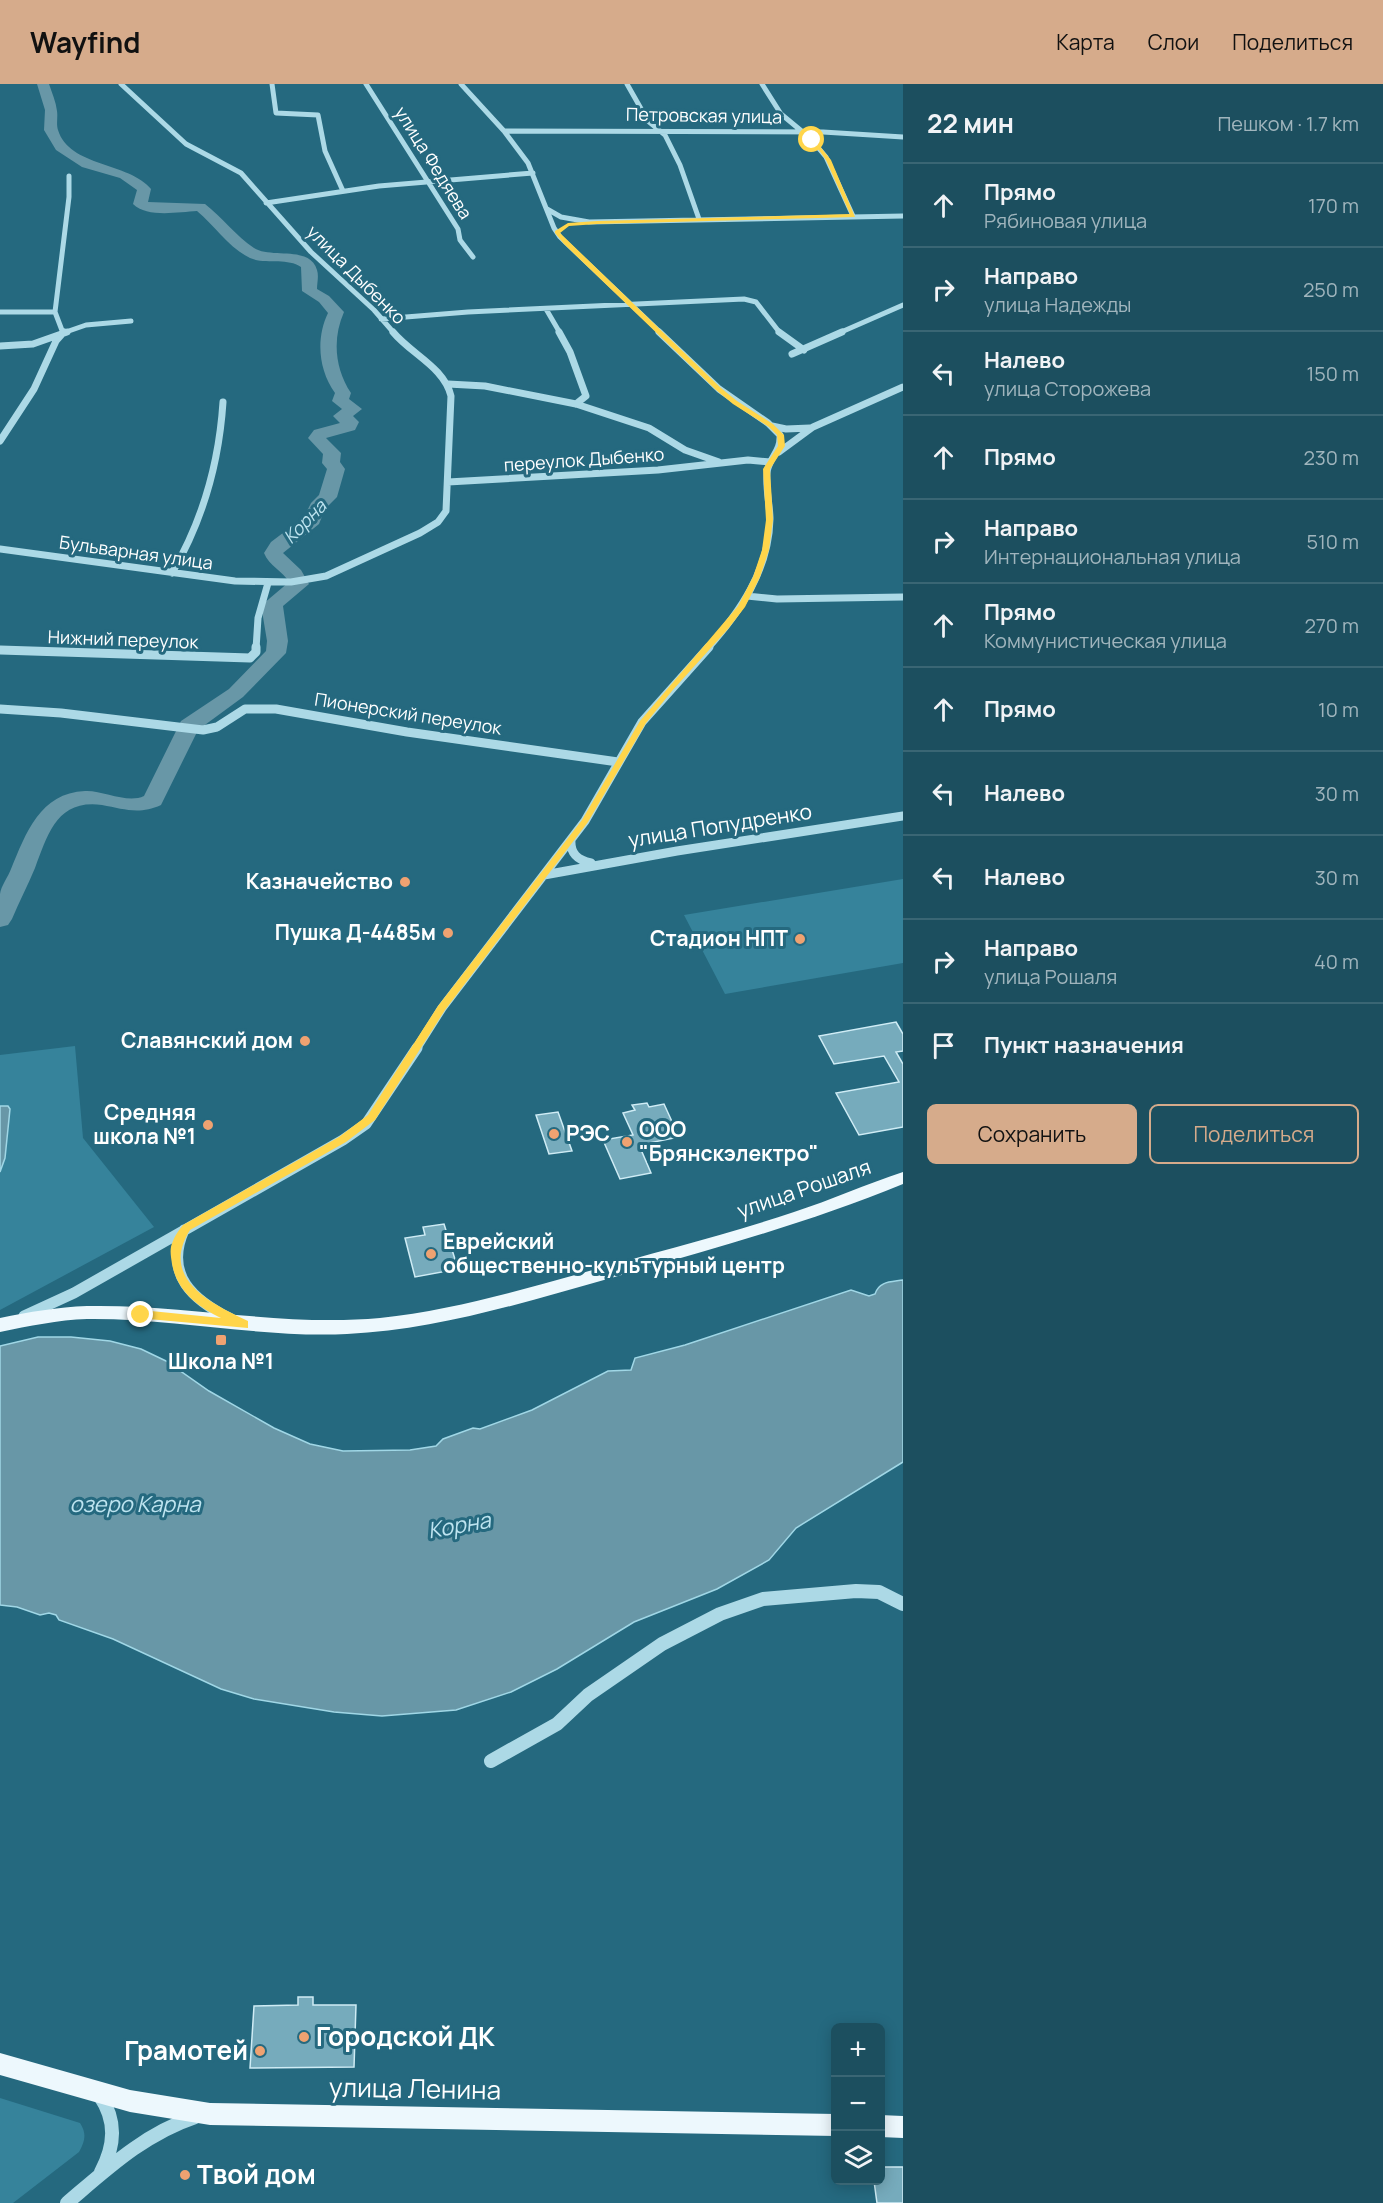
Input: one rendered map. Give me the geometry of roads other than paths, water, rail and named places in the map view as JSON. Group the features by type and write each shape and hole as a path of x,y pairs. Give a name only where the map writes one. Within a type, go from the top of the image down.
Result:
{"main road":[{"name":"улица Рошаля","path":"6,1323 49,1315 87,1312 282,1328 348,1327 404,1321 462,1310 552,1288 788,1221 826,1209 903,1178"},
{"name":"улица Ленина","path":"0,2064 98,2093 167,2109 210,2114 831,2125"},
{"path":"885,2126 903,2127"}],"street":[{"name":"улица Дыбенко","path":"121,84 186,144 236,169 311,252 381,319 403,344 432,366 448,384"},
{"path":"273,84 276,112 318,115 325,151 343,191"},
{"name":"улица Федяева","path":"366,84 458,229 460,240 473,257"},
{"path":"6,1323 74,1293 186,1227 343,1140 366,1124 442,1008 595,806 642,722 669,689 726,628 757,577 768,538 769,512 766,474 773,458 782,446 780,435 771,425 727,397 557,233 533,173 504,131 461,84"},
{"path":"627,84 648,121 665,135 678,160 699,219"},
{"path":"762,84 781,114 810,138 828,160 853,216"},
{"name":"Петровская улица","path":"504,131 801,132 903,137"},
{"path":"266,203 427,181 533,173"},
{"path":"64,332 55,312 69,197 69,176"},
{"path":"547,208 565,224"},
{"path":"557,233 565,224 597,222 903,216"},
{"path":"381,319 468,312 751,300 757,304 765,318 792,343 804,350"},
{"path":"792,354 903,305"},
{"path":"546,309 570,352 585,393 586,398 576,404"},
{"path":"0,312 55,312"},
{"path":"19,346 40,342 86,325 131,321"},
{"path":"0,441 39,381 56,341 64,332"},
{"path":"0,346 44,348 51,355"},
{"path":"448,384 451,396 448,482"},
{"name":"переулок Дыбенко","path":"448,384 485,386 576,404 650,428 685,450 722,463"},
{"path":"773,458 813,427 903,387"},
{"path":"172,573 188,544 209,484 223,402"},
{"path":"771,425 791,429 813,427"},
{"name":"переулок Дыбенко","path":"448,482 561,477 773,458"},
{"name":"Бульварная улица","path":"0,549 172,573 268,583 311,580 326,576 420,533 438,522 447,506 448,482"},
{"name":"Нижний переулок","path":"0,650 250,658 256,652 258,618 268,583"},
{"path":"747,596 777,599 901,597 903,606"},
{"name":"Пионерский переулок","path":"0,709 61,713 197,729 217,727 245,710 266,708 406,732 618,762"},
{"name":"улица Попудренко","path":"544,875 903,816"},
{"path":"571,840 571,851 576,858 587,862 606,863"},
{"path":"186,1227 175,1250 179,1274 186,1286 205,1305 245,1324"},
{"path":"490,1761 556,1724 588,1695 662,1644 729,1611 777,1597 856,1591 879,1592 903,1604"},
{"path":"98,2093 106,2103 114,2123 111,2150 98,2178"},
{"path":"67,2203 160,2130 183,2120 210,2114"}],"water":[{"path":"0,1106 8,1106 10,1109 5,1158 0,1172"},
{"name":"озеро Карна","path":"903,1280 903,1462 796,1528 769,1560 717,1589 634,1622 557,1669 511,1692 456,1710 382,1716 334,1712 254,1699 221,1689 113,1639 59,1620 56,1615 49,1613 40,1615 17,1607 0,1605 0,1346 38,1337 71,1337 110,1341 141,1349 166,1361 209,1391 274,1428 310,1444 343,1451 410,1450 436,1446 443,1439 473,1428 480,1429 532,1410 608,1371 631,1370 635,1358 685,1345 851,1290 869,1296 875,1294 882,1284"}],"waterway":[{"name":"Корна","path":"0,919 40,828 57,807 68,801 83,798 100,798 133,805 153,800 189,726 236,693 276,653 278,641 273,604 299,584 294,574 278,562 273,553 278,546 312,520 317,507 328,497 336,469 331,463 332,453 317,438 320,434 349,426 350,422 342,416 354,409 340,401 343,393 333,379 327,348 331,337 330,325 336,312 324,299 310,291 310,270 306,264 296,259 256,255 200,207 154,208 140,204 144,189 125,175 87,164 61,147 51,130 51,110 43,84"}],"place":[{"name":"Казначейство","path":"405,882"},
{"name":"Пушка Д-4485м","path":"448,933"},
{"name":"Стадион НПТ","path":"800,939"},
{"name":"Славянский дом","path":"305,1041"},
{"name":"Средняя школа №1","path":"208,1125"},
{"name":"РЭС","path":"554,1134"},
{"name":"ООО \"Брянскэлектро\"","path":"627,1142"},
{"name":"Еврейский общественно-культурный центр","path":"431,1254"},
{"name":"Школа №1","path":"221,1340"},
{"name":"Городской ДК","path":"304,2037"},
{"name":"Грамотей","path":"260,2051"},
{"name":"Твой дом","path":"185,2175"}]}
